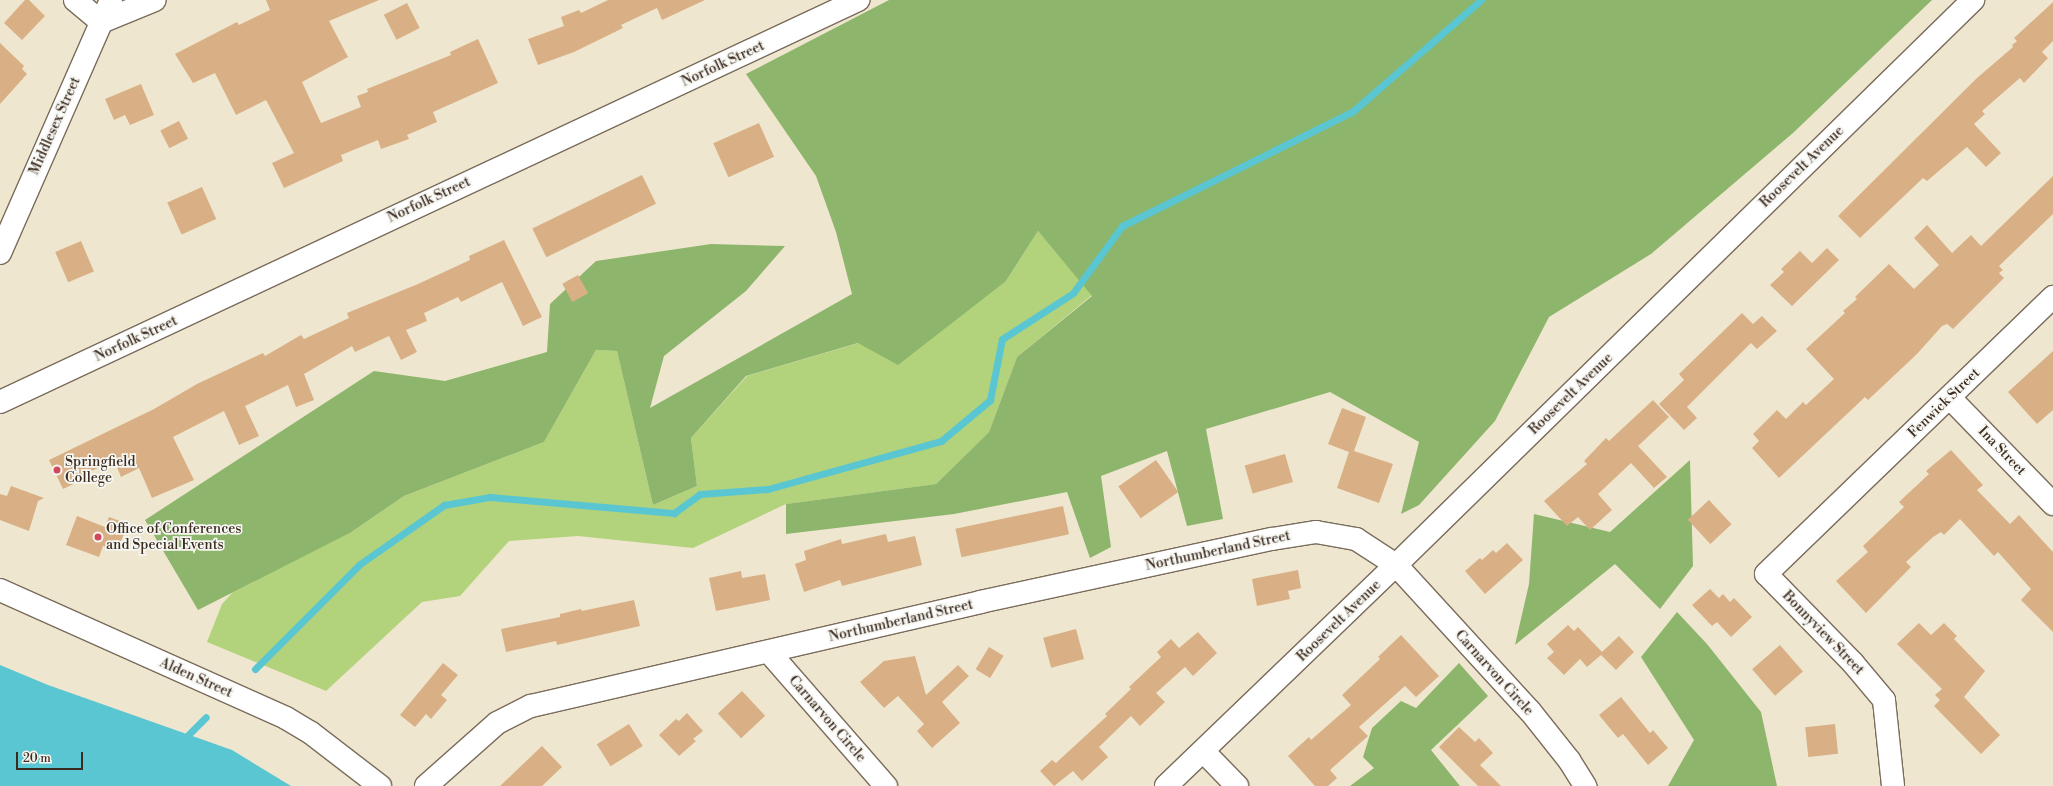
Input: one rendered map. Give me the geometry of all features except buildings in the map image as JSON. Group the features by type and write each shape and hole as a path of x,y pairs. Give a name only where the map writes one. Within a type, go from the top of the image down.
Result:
{"street":[{"path":"75,0 101,22 155,0"},
{"name":"Middlesex Street","path":"1,248 111,0"},
{"name":"Norfolk Street","path":"0,402 858,0"},
{"name":"Roosevelt Avenue","path":"1166,786 1396,565 1973,0"},
{"name":"Fenwick Street","path":"1835,507 1950,398 2053,297"},
{"name":"Ina Street","path":"1950,398 2053,504"},
{"name":"Bonnyview Street","path":"1835,507 1766,574 1854,663 1884,700 1893,786"},
{"name":"Northumberland Street","path":"426,786 487,731 520,710 980,602 1301,533 1330,533 1356,539 1396,565"},
{"name":"Carnarvon Circle","path":"1396,565 1530,711 1569,760 1585,786"},
{"name":"Alden Street","path":"0,590 286,718 311,733 380,786"},
{"name":"Carnarvon Circle","path":"769,652 886,786"},
{"path":"1203,751 1238,786"}],"green space":[{"path":"889,0 1932,0 1793,133 1651,254 1549,317 1495,421 1419,505 1401,514 1419,442 1330,392 1206,429 1223,519 1187,526 1167,451 1101,476 1111,547 1090,558 1067,492 954,514 786,534 786,504 936,484 989,432 1017,357 1092,296 1038,231 1006,281 898,365 858,343 746,376 691,438 697,486 653,505 617,351 596,350 544,442 404,496 350,533 198,610 145,520 374,371 445,381 547,352 550,304 596,261 711,244 785,246 746,291 664,356 650,408 852,294 836,232 816,176 746,74"},
{"path":"1038,231 1092,295 1017,357 989,432 936,484 786,504 693,548 578,536 509,541 460,596 422,602 326,691 207,642 222,604 233,592 350,533 404,496 544,442 596,350 617,351 653,505 697,486 691,438 747,376 859,343 1006,281"},
{"path":"1690,460 1693,566 1660,609 1615,564 1515,645 1529,584 1534,514 1610,532"},
{"path":"1677,612 1707,644 1761,712 1777,786 1668,786 1694,740 1641,657"},
{"path":"1459,663 1488,696 1431,750 1460,786 1350,786 1374,768 1363,757 1372,728 1401,701 1416,708"}],"water":[{"path":"0,665 48,685 232,750 291,786 0,786"}],"waterway":[{"path":"255,669 360,564 444,505 490,497 674,513 700,494 768,489 941,441 990,400 1002,339 1073,293 1122,226 1352,112 1481,0"},
{"path":"188,735 206,717"}],"place":[{"name":"Springfield College","path":"57,470"},
{"name":"Office of Conferences and Special Events","path":"98,537"}]}
